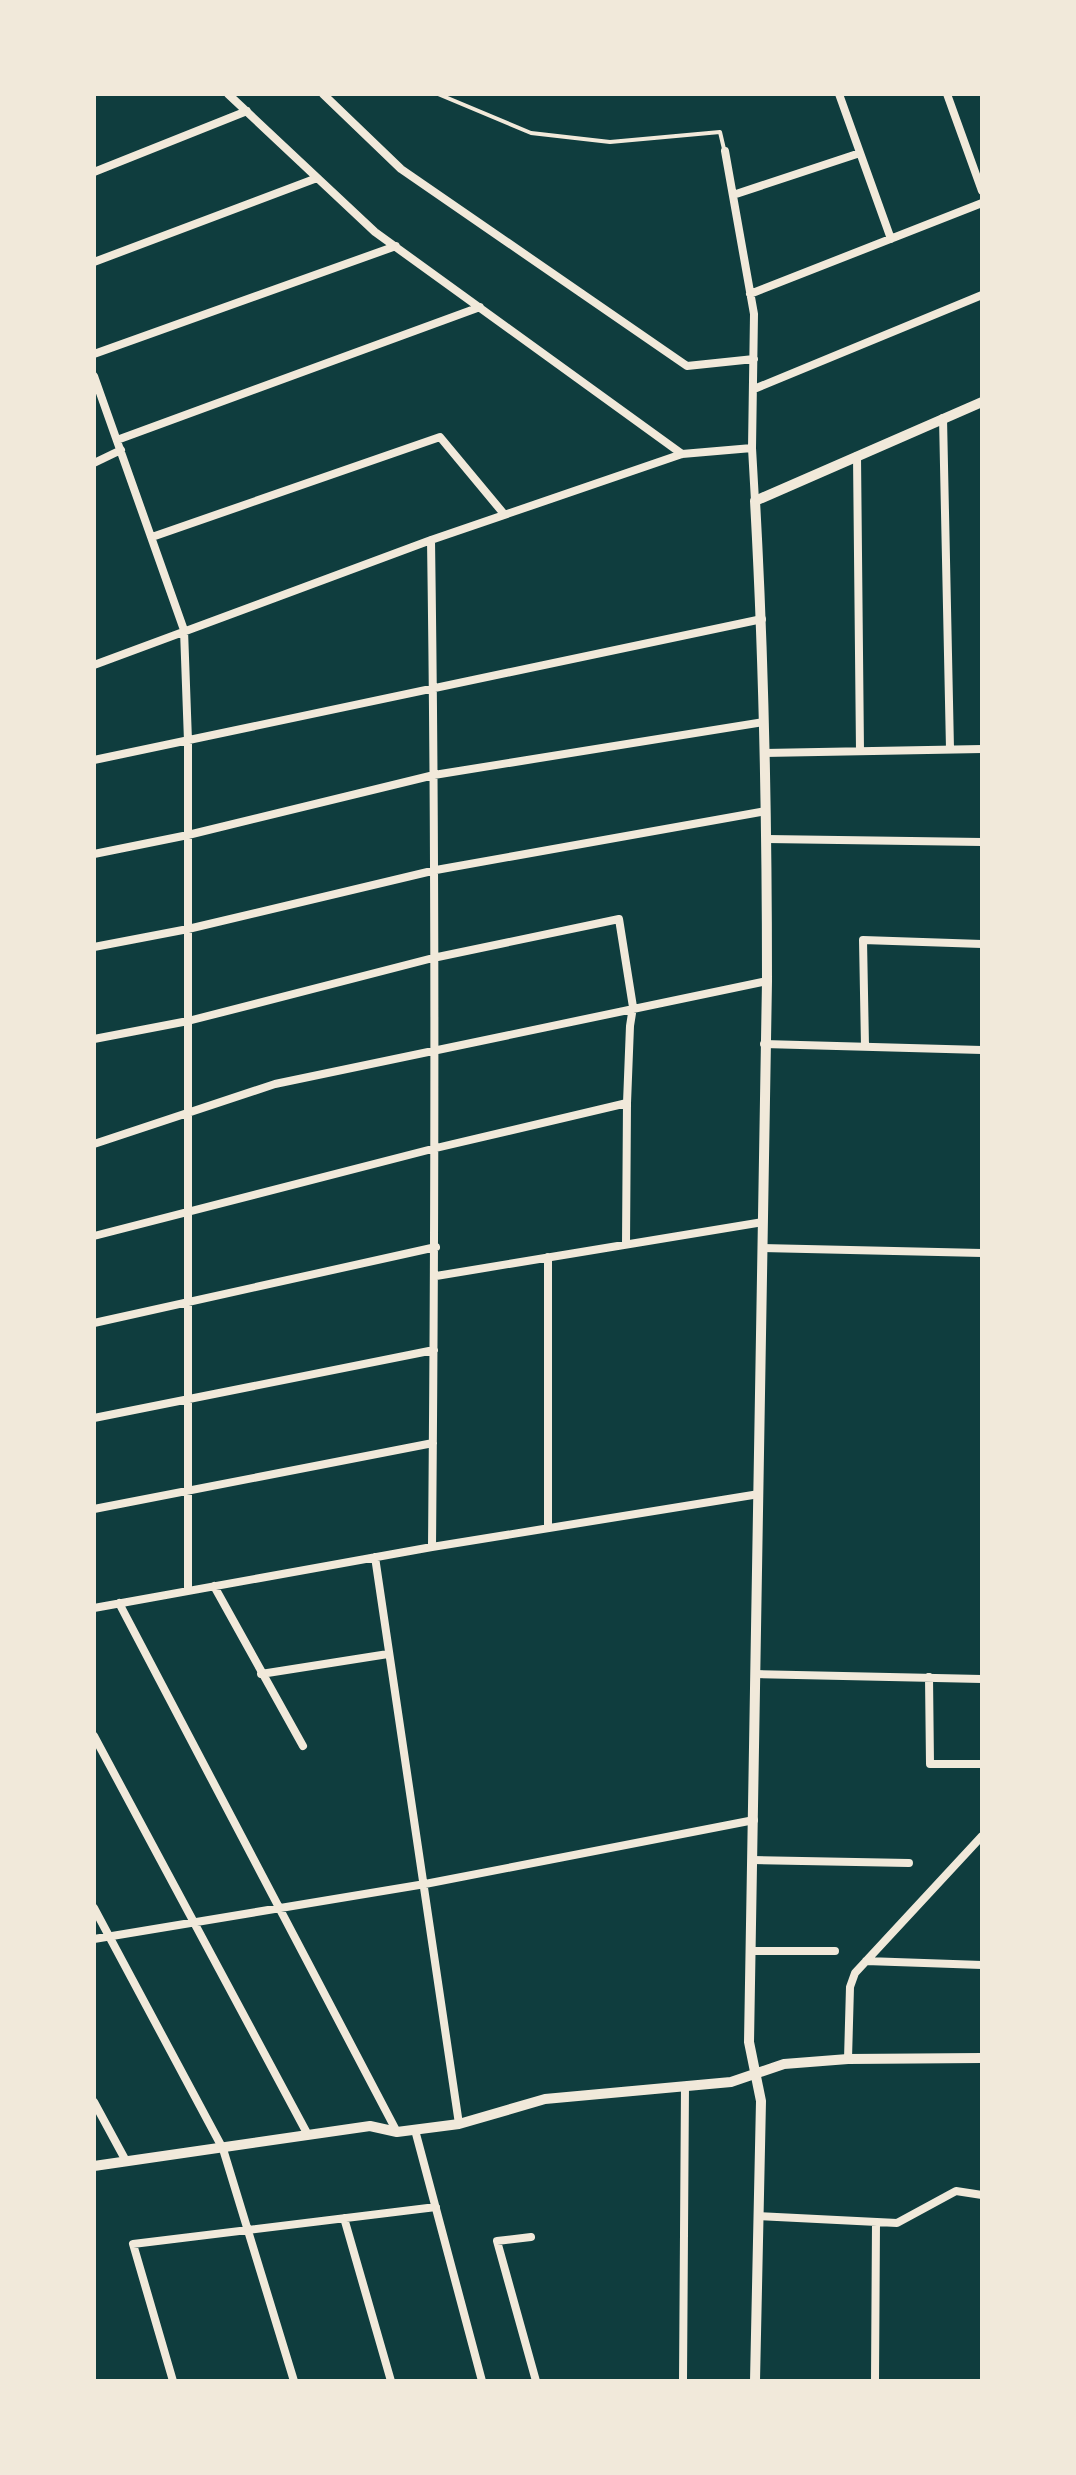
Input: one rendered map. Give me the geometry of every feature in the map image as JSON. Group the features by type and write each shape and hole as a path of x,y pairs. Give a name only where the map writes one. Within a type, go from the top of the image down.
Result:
{"street":[{"path":"228,94 375,232 682,454"},
{"path":"323,94 401,169 687,366 754,359"},
{"path":"839,94 891,239"},
{"path":"947,94 982,191"},
{"path":"94,172 247,111"},
{"path":"725,151 754,314 752,448 762,619 767,839 749,2042 761,2101 755,2381"},
{"path":"733,195 860,153"},
{"path":"94,262 317,178"},
{"path":"750,294 982,203"},
{"path":"94,354 396,246"},
{"path":"754,389 982,295"},
{"path":"117,440 480,307"},
{"path":"94,376 184,630 188,741 188,1590"},
{"path":"755,501 982,402"},
{"path":"943,418 950,749"},
{"path":"152,537 440,437 504,514"},
{"path":"94,665 431,540 682,454 752,448"},
{"path":"94,463 121,450"},
{"path":"857,456 860,751"},
{"path":"431,540 436,870 433,958 436,1276 432,1547"},
{"path":"94,760 762,619"},
{"path":"94,854 188,835 434,775 764,722"},
{"path":"764,753 982,749"},
{"path":"94,947 188,929 436,870 766,811"},
{"path":"767,839 982,842"},
{"path":"94,1039 188,1021 433,958 619,919 633,1007 627,1103 626,1244"},
{"path":"865,1046 863,940 982,944"},
{"path":"94,1144 275,1084 767,981"},
{"path":"764,1044 982,1050"},
{"path":"94,1236 436,1148 627,1103"},
{"path":"436,1276 763,1222"},
{"path":"94,1323 436,1247"},
{"path":"762,1248 982,1253"},
{"path":"548,1257 548,1528"},
{"path":"94,1418 434,1350"},
{"path":"94,1509 433,1443"},
{"path":"94,1608 432,1547 759,1494"},
{"path":"375,1557 459,2124"},
{"path":"214,1586 303,1746"},
{"path":"119,1603 397,2132"},
{"path":"261,1674 388,1654"},
{"path":"756,1674 982,1679"},
{"path":"929,1677 930,1764 982,1764"},
{"path":"94,1736 308,2135"},
{"path":"94,1939 425,1884 754,1820"},
{"path":"848,2059 850,1987 855,1973 982,1836"},
{"path":"753,1860 909,1863"},
{"path":"94,1908 223,2149 294,2381"},
{"path":"751,1951 835,1951"},
{"path":"866,1961 982,1965"},
{"path":"94,2166 370,2126 397,2132 459,2124 545,2099 731,2082 784,2064 848,2059 982,2058"},
{"path":"683,2381 685,2086"},
{"path":"94,2102 126,2161"},
{"path":"415,2130 482,2381"},
{"path":"758,2216 897,2223 956,2191 982,2195"},
{"path":"173,2381 133,2244 436,2207"},
{"path":"344,2218 391,2381"},
{"path":"875,2381 876,2222"},
{"path":"531,2237 497,2241 536,2381"}],"lane":[{"path":"438,94 531,133 610,142 720,132 725,151"}]}
